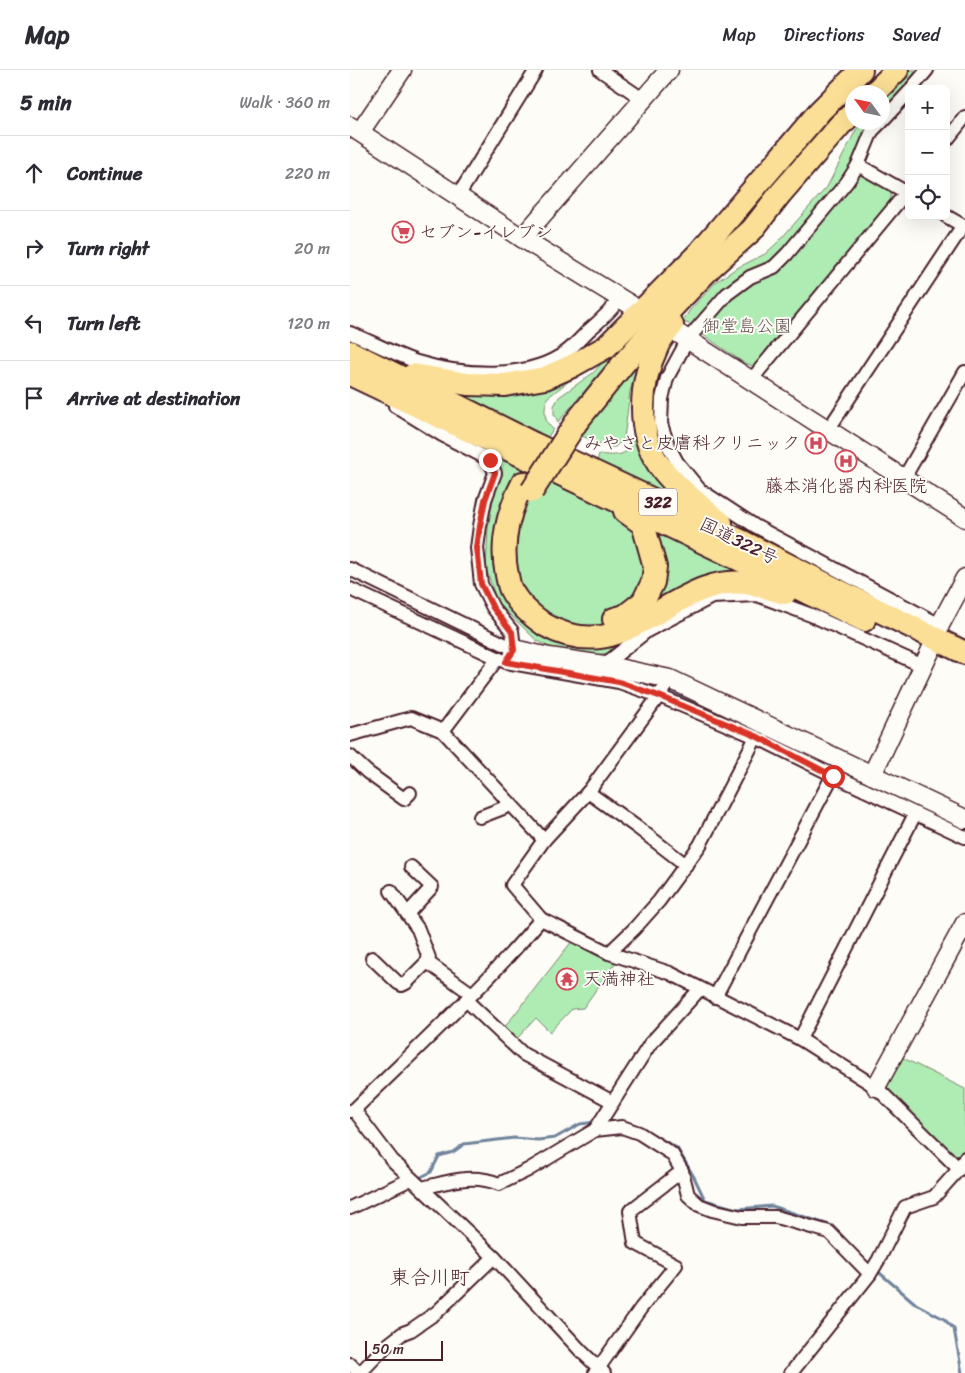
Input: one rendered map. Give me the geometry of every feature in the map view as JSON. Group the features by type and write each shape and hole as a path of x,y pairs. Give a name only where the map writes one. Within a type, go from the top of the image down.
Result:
{"highway":[{"path":"745,543 684,492 659,465 646,436 642,404 646,374 657,345 706,260 820,111 846,70"},
{"path":"820,111 861,70"},
{"path":"867,85 877,70"},
{"path":"882,85 897,70"},
{"path":"355,361 416,376 467,384 505,385 544,378 572,366 606,347 706,260 752,230 780,194 845,121"},
{"path":"706,260 661,305 572,418 528,487 513,502 504,544 510,589 530,615 559,632 576,637 600,637 622,632 669,604 711,585 730,582 751,584 831,606"},
{"name":"国道322号","path":"355,361 594,490 765,572 831,606 933,645 965,653"},
{"name":"国道322号","path":"355,361 745,543 933,645 965,666"},
{"path":"528,487 517,522 515,572 534,604 566,624 584,625 605,622 625,616 642,602 653,582 655,567 643,524 594,490"}],"street":[{"path":"350,333 425,364 470,372 504,373 540,365 565,353 611,311 625,302 522,238 355,129 402,70"},
{"path":"458,196 536,70"},
{"path":"600,70 644,100"},
{"path":"522,238 669,70"},
{"path":"915,85 927,70"},
{"path":"890,113 905,96"},
{"path":"950,136 965,118"},
{"path":"873,130 858,165 825,209 774,267 750,277 727,294 682,336 667,378 660,411 661,424 668,445 677,462 700,490 933,645"},
{"path":"858,165 905,190"},
{"path":"752,379 905,196"},
{"path":"828,430 964,227 950,218"},
{"path":"682,336 752,379 965,518"},
{"path":"904,478 965,372"},
{"path":"350,384 402,410 442,435 490,460 495,473 485,500 477,548 481,584 493,608 512,632 506,656 443,731"},
{"path":"350,569 506,656 604,664 670,679 868,783 915,814 965,837"},
{"path":"868,783 965,578"},
{"path":"350,589 506,656 619,682 659,696 756,736 833,776 868,783 965,819"},
{"path":"604,664 647,631 712,597 757,596 811,615 933,645"},
{"path":"670,679 588,792 544,840 512,885 541,919 610,953 670,973 800,1039 880,1091 962,1164 934,1197 905,1207 880,1259 870,1274 792,1373"},
{"path":"350,735 411,718 443,731 544,840"},
{"path":"610,953 659,901 700,846 756,736"},
{"path":"350,756 367,772 404,799 410,792"},
{"path":"715,996 833,776"},
{"path":"588,792 686,865"},
{"path":"480,817 511,805"},
{"path":"800,1039 915,814"},
{"path":"408,913 432,887 410,867"},
{"path":"372,958 398,984 402,985 429,958 418,929 391,891"},
{"path":"541,919 521,944 469,997 352,1110 392,1160 494,1257 599,1372 641,1308 676,1265 635,1242 630,1211 682,1172"},
{"path":"880,1091 962,943 965,923"},
{"path":"427,962 469,997 522,1054 613,1102"},
{"path":"595,1130 650,1044 700,989"},
{"path":"422,1188 464,1178 486,1179 498,1184 528,1170 595,1130 622,1127 639,1132 672,1154 682,1172 688,1195 699,1205 742,1217 776,1217 829,1232 870,1274"},
{"path":"350,1208 411,1179"},
{"path":"350,1364 360,1373 385,1347 437,1312 494,1257"}],"green space":[{"path":"907,70 920,70 908,85 905,85 905,88 890,106 890,91"},
{"path":"856,130 868,130 845,175 777,257 734,280 722,290 693,325 682,322 690,310 716,282 735,269 765,254 778,242 827,187"},
{"name":"御堂島公園","path":"863,172 891,191 891,200 757,364 753,366 744,363 702,334 702,329 732,295 781,268 855,174"},
{"path":"659,299 661,301 558,422 554,414 554,406 559,397 593,373"},
{"path":"674,311 638,367 630,391 624,439 615,447 607,447 575,433"},
{"path":"582,371 547,398 545,415 547,422 553,429 548,437 538,432 535,435 427,383"},
{"path":"635,428 640,430 705,516 618,477 597,461 599,454 615,455 625,452 632,443"},
{"path":"483,448 819,607 768,592 741,587 613,652 591,656 557,651 536,640 497,602 486,568 488,528 495,488"},
{"path":"576,936 618,959 583,1008 572,1009 550,1032 536,1018 512,1044 500,1033"},
{"path":"901,1057 965,1089 965,1158 959,1169 880,1090"}],"waterway":[{"path":"350,582 358,586"},
{"path":"667,689 757,731"},
{"path":"762,733 965,830"},
{"path":"417,1179 431,1172 439,1156 453,1152 464,1144 514,1138 538,1140 555,1138 580,1124 596,1122"},
{"path":"648,1132 677,1148 705,1200 737,1209 772,1206 832,1226 870,1265"},
{"path":"875,1269 916,1304 944,1319 954,1329 962,1373"}],"place":[{"name":"セブン-イレブン","path":"403,232"},
{"name":"みやさと皮膚科クリニック","path":"816,443"},
{"name":"藤本消化器内科医院","path":"846,461"},
{"name":"天満神社","path":"567,979"}],"district":[{"name":"東合川町","path":"430,1277"}],"route":[{"path":"490,460 495,473 485,500 477,548 481,584 493,608 512,632 514,650 506,662 619,682 659,696 756,736 833,776"}]}
